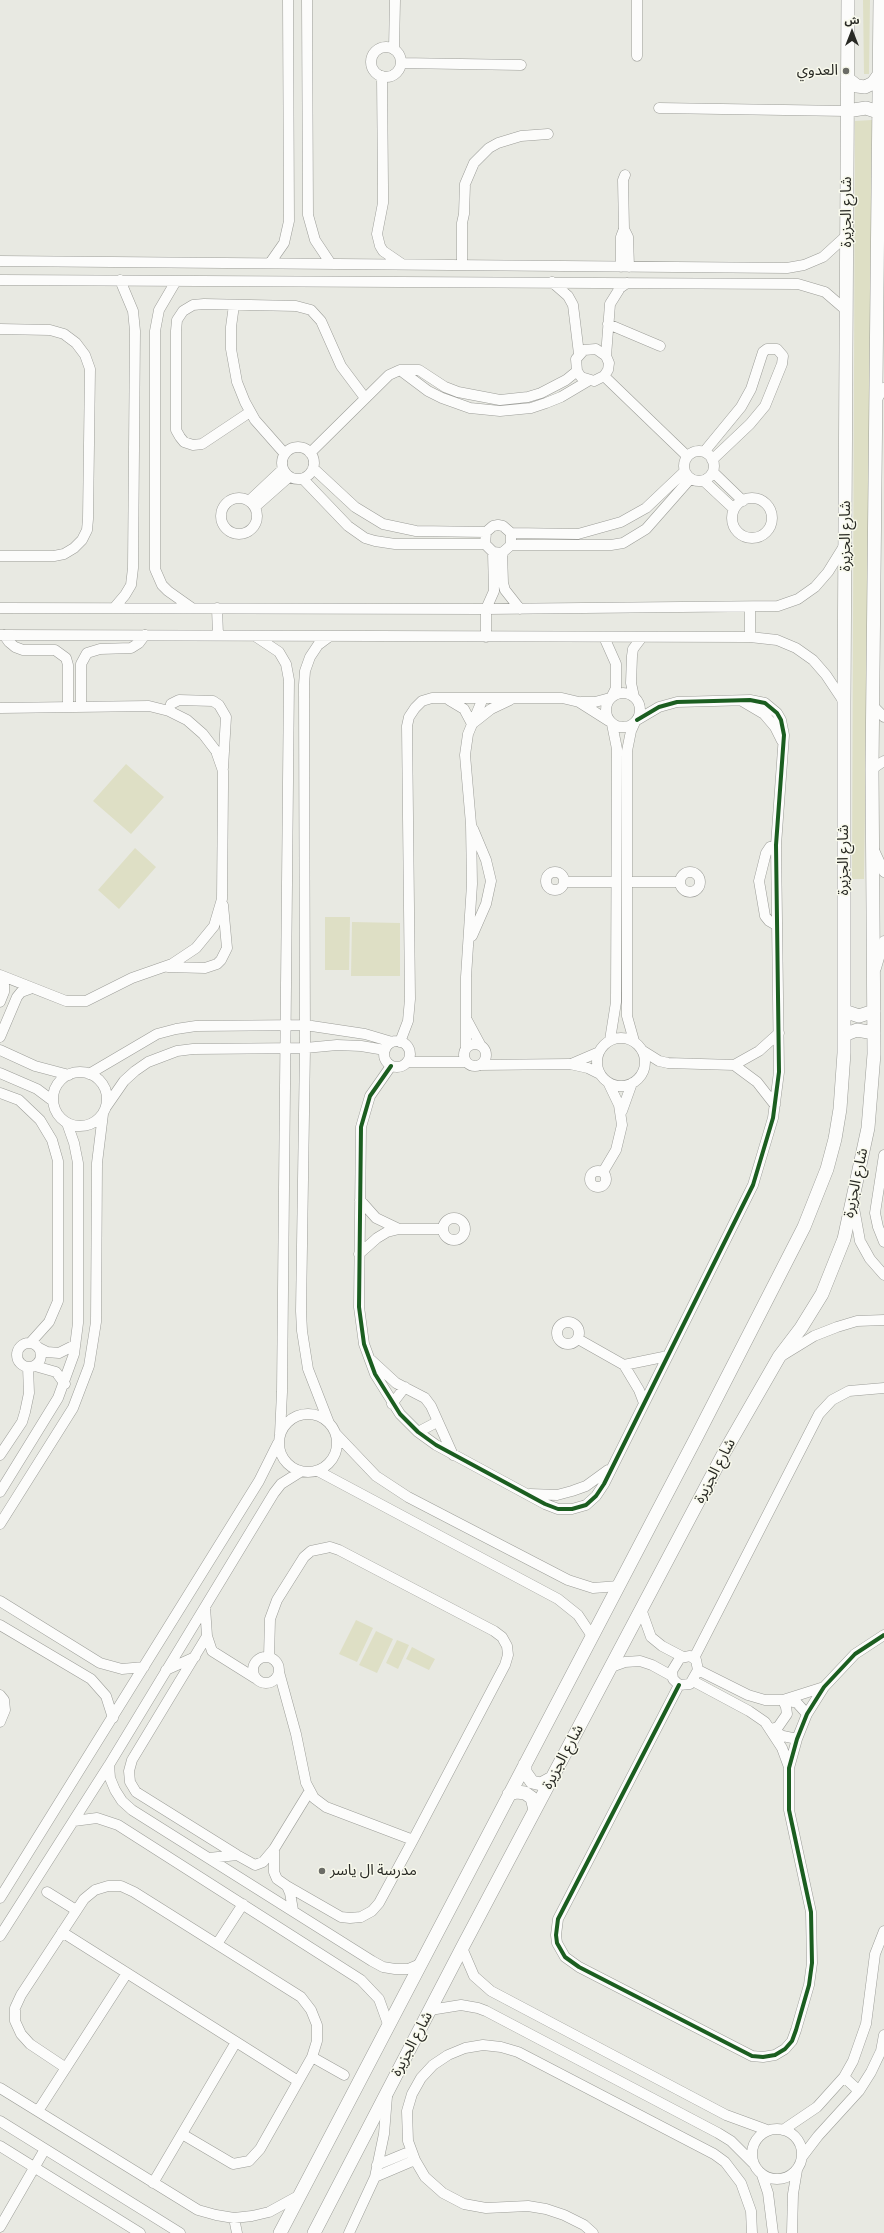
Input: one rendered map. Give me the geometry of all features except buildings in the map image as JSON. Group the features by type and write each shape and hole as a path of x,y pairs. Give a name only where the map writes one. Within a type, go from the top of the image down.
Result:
{"main road":[{"name":"شارع الجزيرة","path":"280,2233 388,2024 619,1586 804,1227 816,1197 835,1139 844,1079 844,702 848,0"},
{"name":"شارع الجزيرة","path":"314,2233 462,1948 725,1451 779,1357 812,1312 830,1276 844,1239 868,1128 873,1091 874,1011 872,769 874,706 876,324 881,139 878,112 880,0"},
{"path":"848,79 853,84 865,86 873,83 878,76"},
{"path":"847,111 866,108 878,112"},
{"path":"844,1011 859,1016 874,1011"},
{"path":"844,1035 857,1030 874,1033"},
{"path":"525,1764 525,1772 532,1782 545,1783 552,1778"},
{"path":"509,1794 517,1792 525,1793 532,1798 535,1810"}],"street":[{"path":"270,263 284,243 289,221 288,0"},
{"path":"307,0 308,215 314,240 331,264"},
{"path":"394,49 395,0"},
{"path":"637,0 637,56"},
{"path":"382,47 394,49 398,53 401,63 399,70 393,75 382,76 372,68 372,55 382,47"},
{"path":"401,63 521,65"},
{"path":"382,76 383,187 380,218 376,234 380,246 384,251 402,264"},
{"path":"659,108 847,111"},
{"path":"465,264 468,227 464,214 465,184 469,173 481,155 498,142 521,136 548,134"},
{"path":"625,175 623,180 624,229 621,237 625,267"},
{"path":"0,261 787,268 804,265 823,257 846,236"},
{"path":"229,263 229,281"},
{"path":"500,265 500,282"},
{"path":"787,268 787,284"},
{"path":"0,280 798,284 816,288 833,298 847,311"},
{"path":"114,608 125,596 130,585 133,568 136,331 133,311 120,280"},
{"path":"176,281 159,310 155,331 155,569 162,585 192,608"},
{"path":"552,282 568,296 572,305 579,354 576,365 577,371 581,378 588,381 600,380 604,376 609,363 606,356 610,304 614,296 627,283"},
{"path":"250,412 202,444 193,445 184,442 176,430 176,331 177,320 183,311 193,306 234,305 296,306 311,310 321,321 341,366 365,398"},
{"path":"234,305 231,327 232,360 237,382 250,412 260,428 284,454"},
{"path":"608,324 660,346"},
{"path":"876,324 884,335"},
{"path":"0,329 50,330 64,334 81,349 90,369 87,530 82,540 74,548 64,554 54,556 0,556"},
{"path":"579,354 590,349 596,349 606,356"},
{"path":"704,452 732,420 747,398 763,352 767,349 777,349 783,356 782,364 765,406 750,424 712,460"},
{"path":"310,452 389,375 400,370 418,370 444,387 458,392 500,400 528,397 541,393 560,384 577,371"},
{"path":"400,370 442,398 470,408 500,411 531,408 546,403 568,394 588,381"},
{"path":"604,376 687,456"},
{"path":"875,402 884,388"},
{"path":"500,400 500,411"},
{"path":"297,447 310,452 313,457 313,468 308,476 303,479 296,480 286,473 282,459 284,454 297,447"},
{"path":"687,476 683,466 687,456 692,452 704,452 712,460 713,472 743,501"},
{"path":"313,468 355,507 383,524 416,531 486,532 493,526 498,525 508,529 511,533 511,545"},
{"path":"704,481 713,472"},
{"path":"252,504 286,473"},
{"path":"687,476 704,481 734,509"},
{"path":"511,533 578,534 607,527 634,516 687,476"},
{"path":"498,552 511,545 611,545 624,542 646,529 687,476"},
{"path":"303,479 348,526 365,538 375,541 402,544 485,544 498,552 505,590 520,609"},
{"path":"754,499 766,503 772,518 771,525 760,537 752,538 744,536 733,525 732,517 734,509 743,501 754,499"},
{"path":"485,544 486,532"},
{"path":"1,607 520,609 750,608 778,606 798,599 809,591 828,572 846,543"},
{"path":"486,637 486,609 494,591 498,552"},
{"path":"218,608 218,635"},
{"path":"750,608 750,637"},
{"path":"2,635 750,637 777,640 796,648 817,665 844,702"},
{"path":"2,635 8,642 23,650 55,650 66,658 68,665 68,706"},
{"path":"81,706 81,664 87,653 100,649 131,648 139,643 145,635"},
{"path":"254,636 268,643 279,652 286,664 288,680 282,1392 279,1439 280,1452 284,1461 300,1472"},
{"path":"330,636 318,645 310,657 305,671 305,1048 302,1331 308,1369 329,1423 336,1434 371,1471 408,1498 568,1580 593,1588 619,1586"},
{"path":"570,1064 599,1052 610,1040 616,1002 617,749 605,709 616,688 616,664 604,637"},
{"path":"642,637 633,649 631,664 631,683 640,713 629,736 627,751 627,1016 634,1041 651,1057 668,1064"},
{"path":"616,664 631,664"},
{"path":"67,1123 77,1126 87,1126 96,1121 105,1110 114,1094 130,1076 148,1062 162,1056 192,1049 305,1048 350,1045 385,1050 396,1042 408,1021 410,999 407,726 410,717 419,704 432,698 562,698 579,702 595,702 619,693 627,693 636,699 659,707"},
{"path":"441,698 458,704 464,709 472,724"},
{"path":"466,1062 464,1053 466,1048 472,864 465,755 468,734 483,698"},
{"path":"472,724 491,709 513,699"},
{"path":"162,967 205,968 217,964 222,960 227,948 222,899 223,771 226,724 224,710 213,702 184,700 175,702 168,711"},
{"path":"391,1066 370,1096 364,1111 361,1127 359,1254 361,1329 375,1374 392,1404 418,1432 453,1455 558,1509 572,1509 586,1504 596,1496 668,1356 752,1185 768,1141 779,1072 776,845 782,742 775,727 764,714 742,701 681,702 659,707 624,727 610,722 579,702"},
{"path":"0,708 149,706 168,711 188,720 203,734 216,751 223,771"},
{"path":"874,706 884,718"},
{"path":"872,769 884,761"},
{"path":"469,943 486,904 491,881 486,860 470,824"},
{"path":"776,845 767,850 759,882 765,916 769,921 776,924"},
{"path":"872,847 884,872"},
{"path":"472,864 486,860"},
{"path":"564,882 616,882"},
{"path":"627,882 680,882"},
{"path":"0,975 66,1001 86,1001 132,978 185,957 206,938 219,912 222,899"},
{"path":"472,900 486,904"},
{"path":"873,980 884,941"},
{"path":"0,975 4,985 4,992 0,1002"},
{"path":"0,1037 17,997 21,992 32,988"},
{"path":"466,1018 482,1048 485,1059 478,1065"},
{"path":"89,1074 139,1043 157,1034 176,1028 196,1026 305,1025 365,1034 396,1042 408,1048 409,1058 407,1062"},
{"path":"621,1113 632,1084 644,1071 668,1064 734,1064 759,1051 779,1032"},
{"path":"610,1040 622,1038 634,1041"},
{"path":"466,1048 470,1045 482,1048 508,1064"},
{"path":"1,1049 35,1066 70,1075"},
{"path":"385,1050 385,1060 391,1066 400,1067 407,1062 466,1062 474,1066 508,1064 570,1064 588,1068 600,1074 608,1082 617,1096 622,1125 618,1144 611,1162 603,1172"},
{"path":"643,1051 645,1058 644,1071"},
{"path":"599,1052 597,1067 600,1074"},
{"path":"734,1064 757,1082 775,1104"},
{"path":"0,1492 58,1398 65,1384 75,1345 78,1323 78,1163 74,1143 67,1123 55,1110 53,1101 54,1090 60,1081 79,1072 89,1074 96,1078 106,1091 105,1110 97,1163 96,1322 89,1366 74,1408 0,1524"},
{"path":"0,1073 37,1089 53,1101"},
{"path":"608,1082 620,1086 632,1084"},
{"path":"0,1093 19,1100 40,1120 52,1140 58,1161 58,1301 49,1322 31,1342 24,1343 17,1352 19,1362 56,1372 65,1384"},
{"path":"884,1155 876,1212 878,1227 884,1242"},
{"path":"360,1200 376,1218 399,1228 442,1228"},
{"path":"853,1200 855,1222 860,1241 870,1259 884,1275"},
{"path":"376,1218 376,1238"},
{"path":"359,1254 376,1238 399,1228"},
{"path":"779,1357 814,1336 837,1327 857,1320 884,1320"},
{"path":"578,1339 624,1365 636,1383 644,1403"},
{"path":"31,1342 47,1352 59,1354 75,1345"},
{"path":"0,1456 25,1412 29,1393 31,1366 41,1358 40,1348"},
{"path":"624,1365 668,1356"},
{"path":"369,1357 387,1376 405,1388 425,1398 431,1406 453,1455"},
{"path":"392,1404 405,1388"},
{"path":"694,1658 819,1414 832,1400 850,1391 884,1388"},
{"path":"0,1898 260,1482 279,1439 290,1420 306,1414 322,1418 329,1423"},
{"path":"418,1432 437,1422"},
{"path":"318,1471 332,1461 337,1448 336,1434"},
{"path":"526,1493 541,1495 572,1491 599,1478 610,1468"},
{"path":"0,1936 109,1765 274,1493 281,1484 300,1472 318,1471 558,1599 578,1615 592,1636"},
{"path":"269,1657 270,1619 277,1600 304,1557 320,1547 339,1550 494,1631 502,1637 507,1650 505,1664 413,1840 379,1903 372,1911 361,1916 350,1918 341,1917 277,1879 270,1861 274,1849 309,1792"},
{"path":"0,1601 100,1663 122,1669 144,1667"},
{"path":"205,1605 207,1636 212,1651 258,1681 267,1683 275,1680 279,1672"},
{"path":"641,1609 651,1637 662,1646 683,1657 694,1658 698,1663 698,1670 693,1682 687,1685 679,1685"},
{"path":"0,1626 91,1679 106,1696 113,1718"},
{"path":"679,1685 558,1918 556,1930 557,1943 560,1951 572,1963 747,2053 763,2057 775,2055 792,2041 811,1970 812,1922 790,1819 789,1768 797,1738 808,1714 824,1687 855,1654 884,1635"},
{"path":"207,1636 132,1760 128,1771 130,1782 136,1792 237,1855 255,1864 270,1861"},
{"path":"166,1670 212,1651"},
{"path":"255,1678 252,1674 253,1664 260,1658 269,1657 277,1662 309,1792 319,1803 413,1840"},
{"path":"672,1676 678,1660 683,1657"},
{"path":"611,1667 625,1662 640,1661 652,1665 672,1676 679,1685"},
{"path":"698,1670 756,1698 765,1700 783,1700 797,1703 808,1714"},
{"path":"693,1682 758,1716 771,1729 783,1736 797,1738"},
{"path":"783,1700 824,1687"},
{"path":"0,1695 4,1700 5,1710 0,1722"},
{"path":"771,1729 778,1727 787,1714 783,1700"},
{"path":"771,1729 782,1748 789,1768"},
{"path":"109,1765 110,1778 122,1801 132,1810 383,1967 395,1970 408,1969 420,1964"},
{"path":"74,1821 97,1818 118,1825 361,1980 379,1999 388,2024"},
{"path":"209,1858 237,1855"},
{"path":"66,2068 30,2044 21,2034 15,2022 15,2008 21,1995 84,1898 95,1890 108,1886 121,1886 134,1892 301,1997 311,2010 316,2025 317,2041 312,2057 260,2149 249,2161 233,2164 182,2134"},
{"path":"287,1886 292,1899 293,1910"},
{"path":"47,1892 76,1910"},
{"path":"218,1944 243,1904"},
{"path":"783,2130 817,2107 844,2077 861,2043 866,2024 875,1954 884,1931"},
{"path":"62,1932 298,2082"},
{"path":"462,1948 474,1976 491,1991 726,2115 753,2127 767,2130 783,2130 796,2137 800,2143 802,2157"},
{"path":"38,2111 127,1973"},
{"path":"430,2010 470,2005 486,2011 731,2141 753,2163 762,2175 772,2212 773,2233"},
{"path":"792,2233 792,2207 797,2170 802,2157 818,2136 859,2091 871,2072 881,2051 884,2036"},
{"path":"153,2183 236,2042"},
{"path":"593,2233 584,2225 564,2215 546,2209 528,2206 486,2208 464,2204 443,2193 425,2177 413,2156 406,2126 407,2111 412,2094 421,2078 433,2065 448,2055 460,2050 483,2045 501,2046 518,2052 714,2154 724,2162 741,2183 751,2211 752,2233"},
{"path":"312,2057 344,2075"},
{"path":"844,2077 859,2091"},
{"path":"0,2088 198,2210 234,2218 269,2212 300,2195"},
{"path":"349,2233 375,2177 384,2134 388,2091"},
{"path":"0,2120 180,2233"},
{"path":"753,2163 751,2156 754,2144 760,2134 767,2130"},
{"path":"0,2146 140,2233"},
{"path":"0,2227 45,2149"},
{"path":"377,2165 413,2156"},
{"path":"375,2177 413,2156"},
{"path":"762,2175 776,2180 784,2179 797,2170"},
{"path":"234,2218 237,2233"}],"green space":[{"path":"863,0 870,0 869,74 864,74"},
{"path":"872,120 869,543 864,879 852,879 855,121"},
{"path":"126,764 164,797 131,834 93,801"},
{"path":"135,848 156,867 119,909 98,890"},
{"path":"325,917 350,917 349,970 325,970"},
{"path":"352,922 400,923 400,976 351,976"},
{"path":"356,1620 373,1628 357,1662 339,1654"},
{"path":"376,1631 393,1639 377,1673 359,1665"},
{"path":"397,1640 409,1645 398,1669 386,1663"},
{"path":"412,1647 435,1659 429,1670 406,1659"}],"cycle path":[{"path":"391,1066 370,1096 361,1127 359,1307 364,1344 375,1374 400,1414 418,1432 436,1445 545,1504 558,1509 572,1509 586,1505 596,1496 604,1484 753,1185 773,1118 779,1072 776,845 784,735 781,720 777,713 765,703 750,700 677,702 659,707 637,720"},
{"path":"679,1685 558,1919 556,1935 557,1943 565,1957 579,1967 752,2056 763,2057 775,2055 785,2049 792,2041 809,1985 812,1963 811,1912 789,1810 789,1768 797,1739 807,1714 824,1687 855,1654 884,1635"}],"place":[{"name":"العدوي","path":"846,71"},
{"name":"مدرسة ال ياسر","path":"322,1871"}]}
